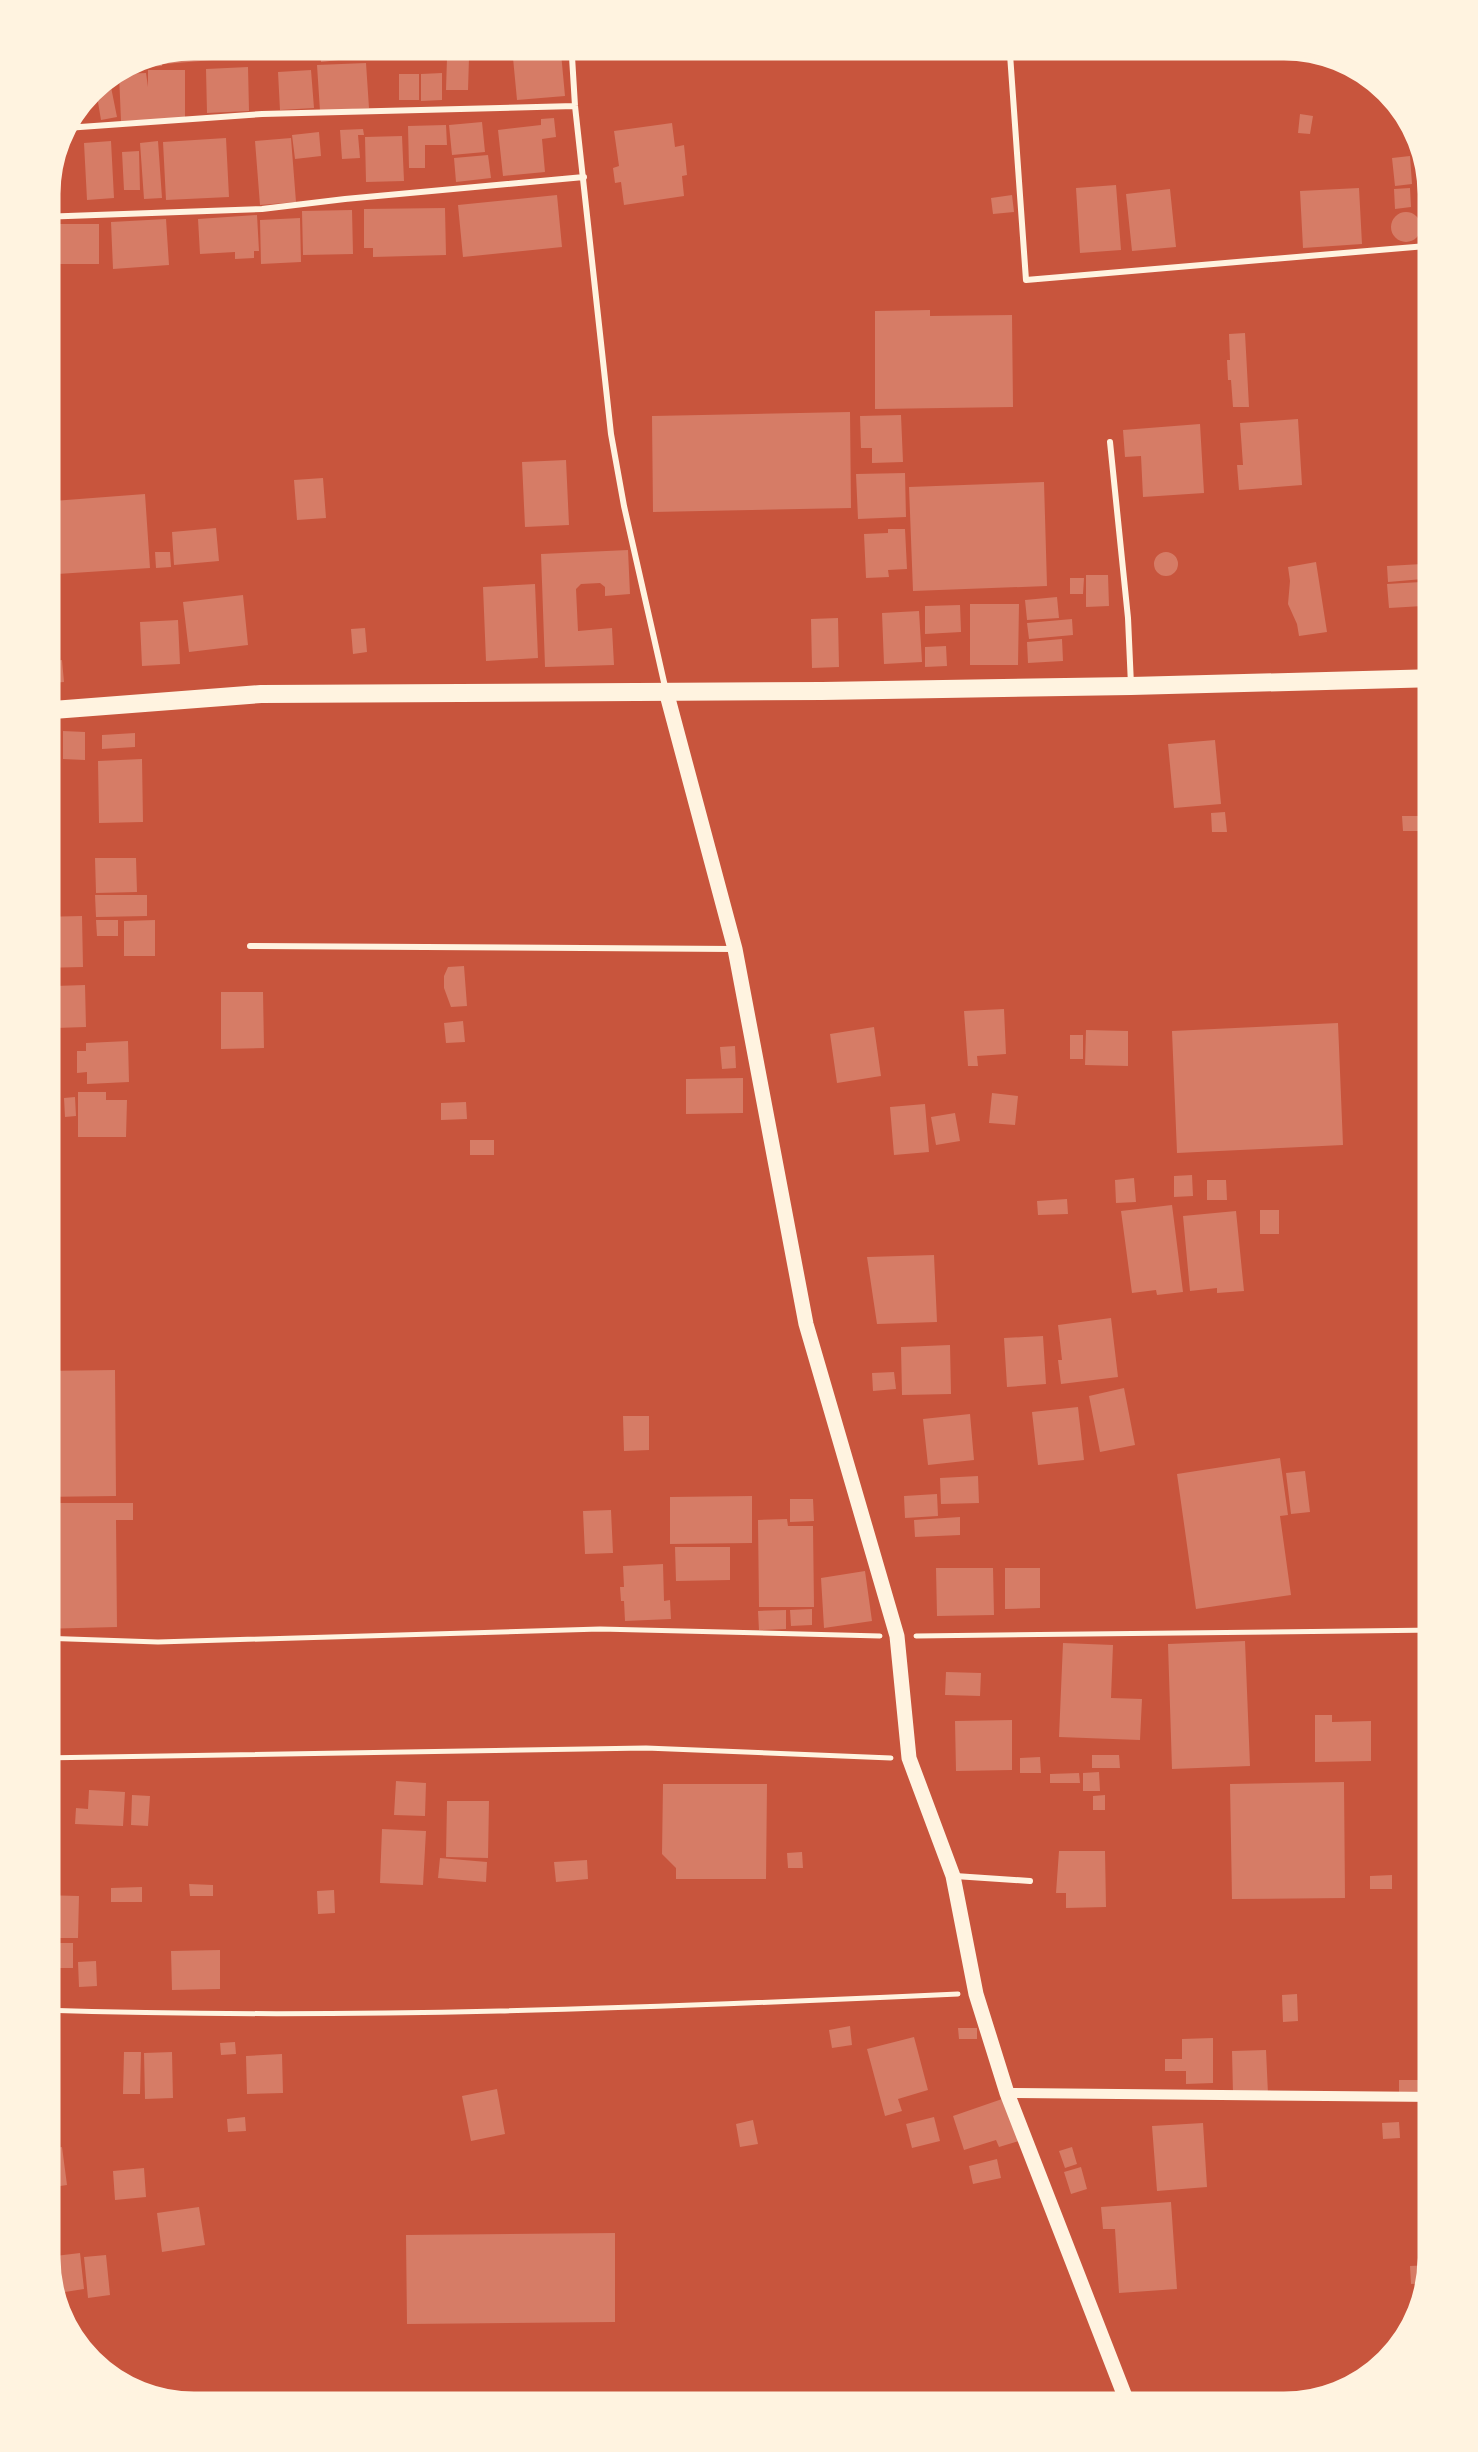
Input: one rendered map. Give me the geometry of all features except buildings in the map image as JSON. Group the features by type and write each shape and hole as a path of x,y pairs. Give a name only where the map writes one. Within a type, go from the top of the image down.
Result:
{"main road":[{"path":"58,710 261,694 1131,686 1420,678"}],"street":[{"path":"666,691 736,949 806,1324 897,1636 909,1758 953,1876 976,1994 1008,2093 1124,2394"},
{"path":"1008,2093 1420,2097"}],"lane":[{"path":"572,58 611,434 666,691"},
{"path":"1010,58 1026,280 1420,247"},
{"path":"75,127 262,114 575,106"},
{"path":"58,215 262,209 584,177"},
{"path":"1110,442 1131,686"},
{"path":"250,946 736,949"},
{"path":"953,1876 1030,1881"}],"path":[{"path":"58,1639 158,1642 600,1629 897,1636 1420,1630"},
{"path":"58,1758 646,1748 909,1758"},
{"path":"58,2010 187,2014 483,2010 699,2006 976,1994"}]}
